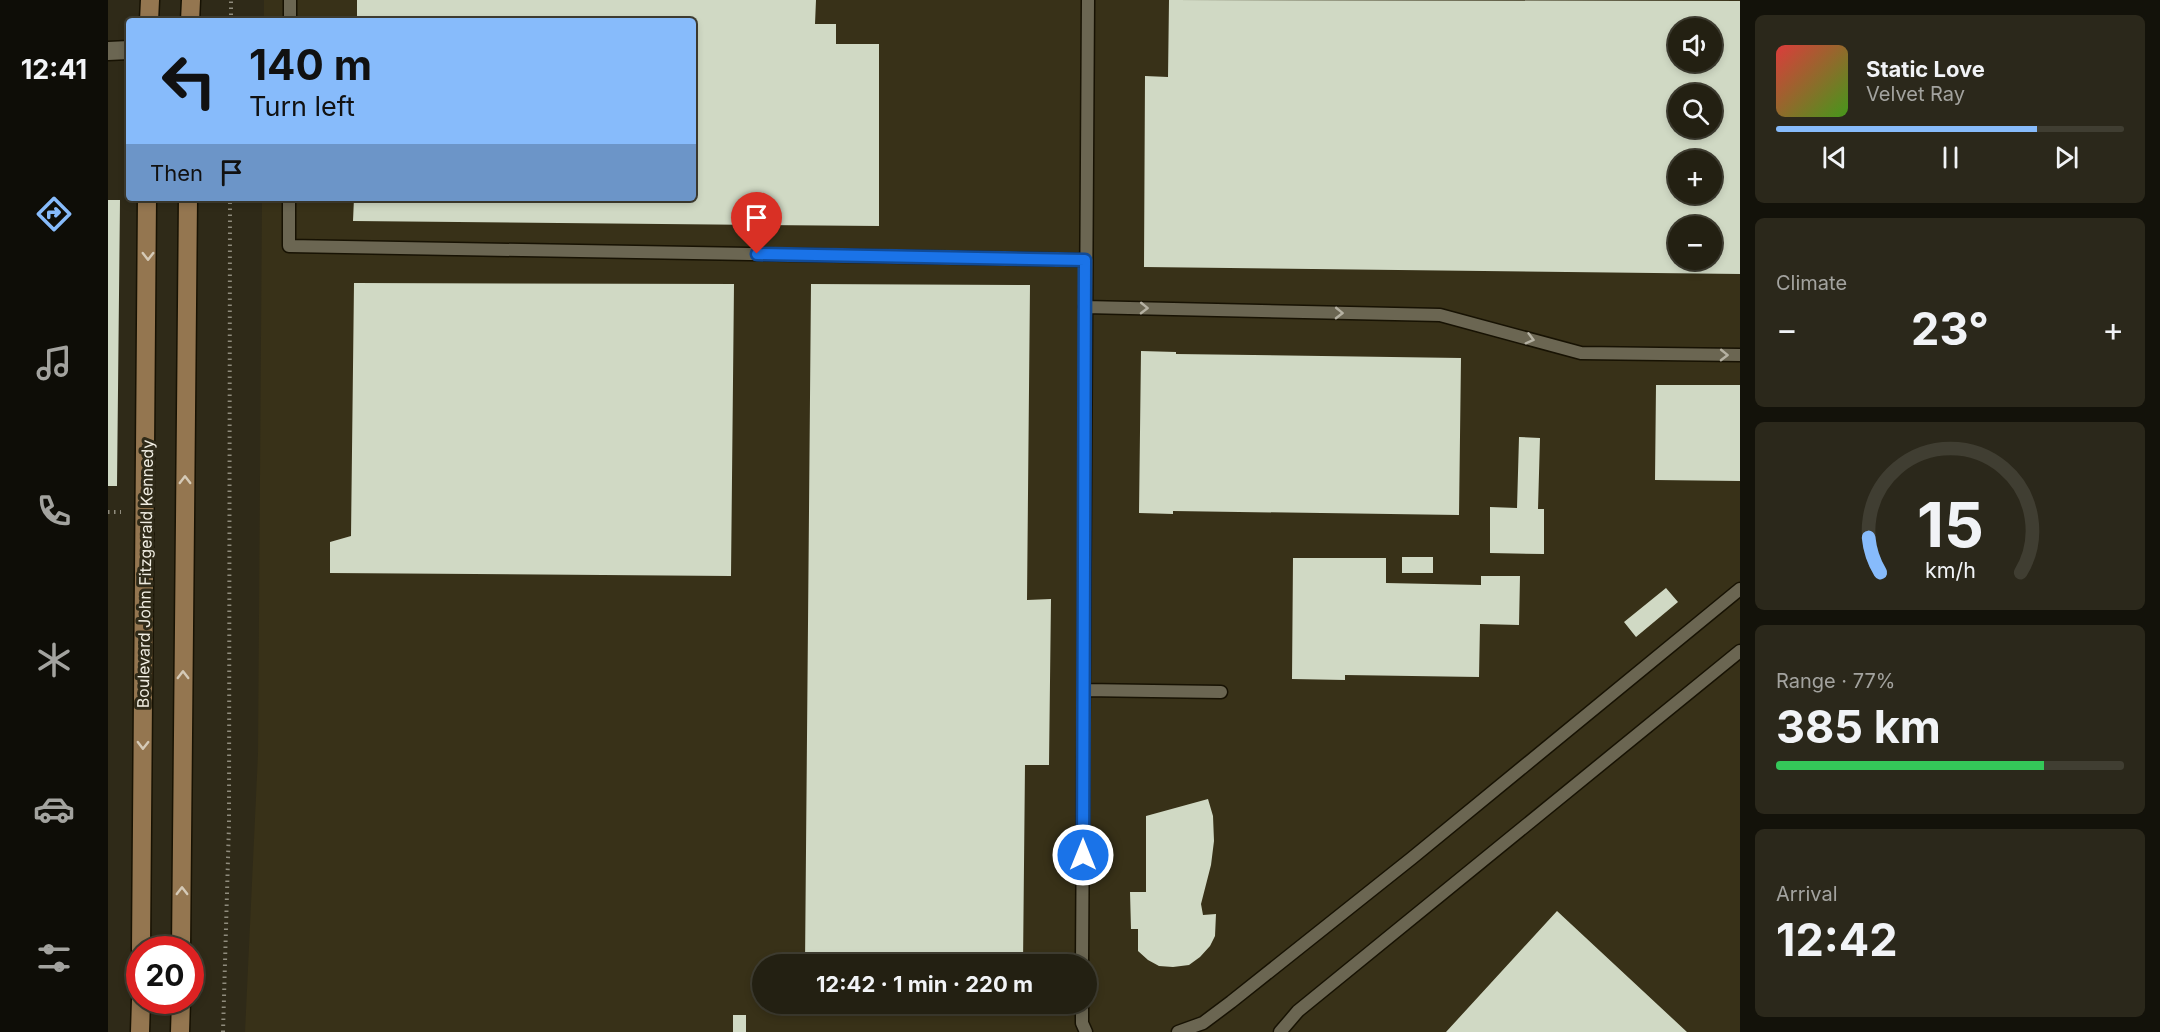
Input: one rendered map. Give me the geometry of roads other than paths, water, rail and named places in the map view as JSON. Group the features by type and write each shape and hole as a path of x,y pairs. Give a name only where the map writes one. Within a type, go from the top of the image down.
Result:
{"main road":[{"path":"149,18 150,0"},
{"path":"190,18 191,0"},
{"name":"Boulevard John Fitzgerald Kennedy","path":"141,936 147,201"},
{"path":"181,936 188,201"},
{"path":"140,1032 141,1014"},
{"path":"180,1032 181,1014"}],"street":[{"path":"108,51 126,50"}],"lane":[{"path":"290,0 290,18"},
{"path":"1082,954 1088,0"},
{"path":"289,201 289,246 1085,260"},
{"path":"1085,307 1440,315 1581,353 1740,355"},
{"path":"1178,1032 1200,1027 1412,858 1740,589"},
{"path":"1280,1032 1298,1011 1740,651"},
{"path":"1084,690 1221,692"},
{"path":"1082,1014 1082,1023 1086,1032"}]}
